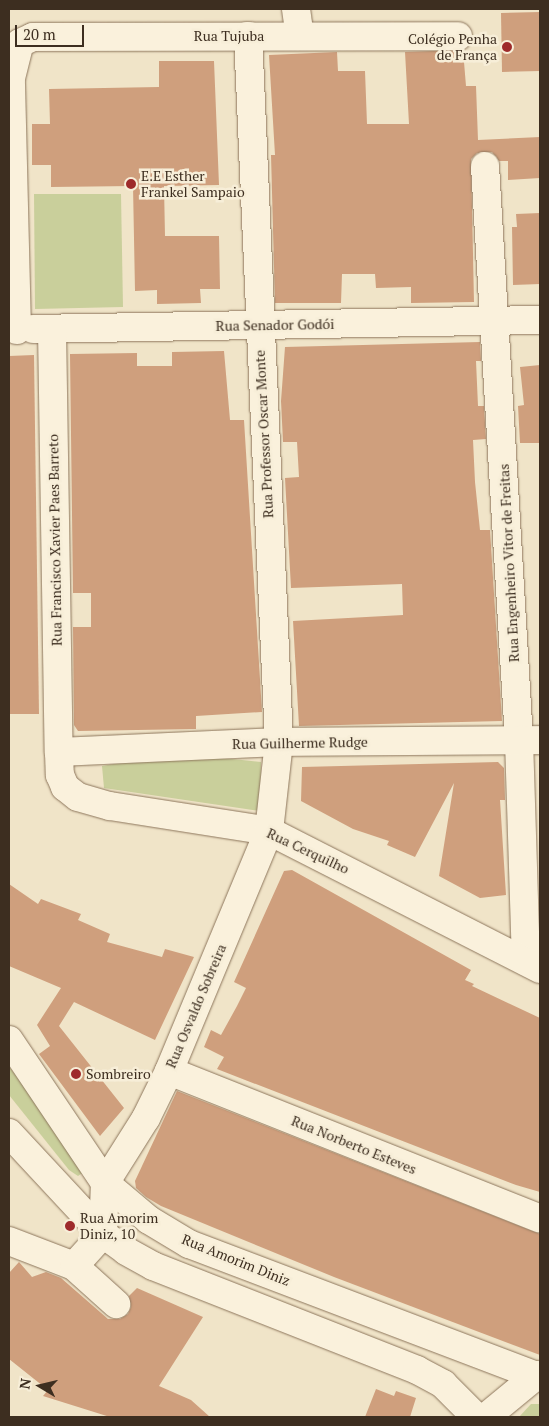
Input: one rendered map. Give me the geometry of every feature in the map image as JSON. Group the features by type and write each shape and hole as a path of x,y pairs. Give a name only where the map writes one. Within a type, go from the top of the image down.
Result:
{"street":[{"path":"296,9 300,36"},
{"name":"Rua Professor Oscar Monte","path":"248,36 259,325 279,742 269,831"},
{"name":"Rua Tujuba","path":"13,330 11,78 20,43 33,37 458,36"},
{"name":"Rua Engenheiro Vitor de Freitas","path":"485,166 494,321 530,740 533,965"},
{"name":"Rua Senador Godói","path":"13,330 540,320"},
{"name":"Rua Francisco Xavier Paes Barreto","path":"52,329 59,752"},
{"name":"Rua Guilherme Rudge","path":"59,752 279,742 530,740"},
{"name":"Rua Cerquilho","path":"59,752 60,775 65,787 78,797 110,806 269,831 533,965"},
{"name":"Rua Osvaldo Sobreira","path":"103,1234 105,1183 146,1118 169,1071 269,831"},
{"name":"Rua Amorim Diniz","path":"9,1040 105,1183 149,1220 188,1244 539,1376"},
{"name":"Rua Norberto Esteves","path":"169,1071 540,1219"},
{"path":"9,1133 103,1234 153,1266 417,1370 443,1384 476,1417"},
{"path":"74,1266 103,1234"},
{"path":"9,1241 74,1266 116,1304"},
{"path":"486,1417 539,1376"}],"green space":[{"path":"34,194 121,194 123,307 35,309"},
{"path":"176,753 261,762 260,811 104,788 102,766"},
{"path":"9,1066 85,1171 78,1176 69,1170 9,1095"},
{"path":"531,1404 540,1404 540,1417 519,1417"}],"building":[{"path":"540,12 540,71 502,72 501,13"},
{"path":"463,50 466,86 476,86 478,140 540,137 540,178 508,180 508,161 499,161 492,152 477,153 471,159 474,302 411,303 411,287 376,288 375,274 342,274 341,303 275,303 271,155 275,155 269,55 337,52 338,71 365,71 367,124 409,124 405,52"},
{"path":"159,61 214,61 219,185 164,186 165,236 219,236 220,289 200,289 201,303 157,304 157,290 135,291 133,186 51,187 51,165 32,165 32,124 50,124 49,89 159,87"},
{"path":"540,213 540,284 513,285 512,227 517,227 516,214"},
{"path":"480,342 481,361 476,361 478,406 484,406 486,439 473,440 475,482 480,530 490,530 502,721 299,726 293,621 403,615 402,584 291,588 285,478 299,477 297,442 283,442 281,401 285,347"},
{"path":"224,351 230,420 244,420 262,712 196,716 196,729 78,731 74,725 73,627 91,627 91,593 73,593 70,354 137,353 137,366 172,366 172,352"},
{"path":"34,355 39,714 9,714 9,356"},
{"path":"540,365 540,443 520,443 518,406 524,405 520,367"},
{"path":"498,762 504,768 505,800 500,800 506,895 480,898 439,876 454,783 415,857 387,845 389,841 353,829 301,801 302,767"},
{"path":"292,870 471,970 465,980 474,984 472,986 540,1018 540,1192 516,1185 217,1069 224,1057 204,1047 211,1030 221,1035 246,988 234,982 284,871"},
{"path":"9,884 38,904 41,899 81,914 78,920 110,934 107,942 162,957 165,949 194,957 155,1040 74,1002 59,1026 124,1108 100,1136 39,1054 50,1046 37,1025 61,988 9,966"},
{"path":"177,1091 540,1234 540,1355 334,1277 161,1206 146,1197 136,1188 135,1181"},
{"path":"19,1262 32,1277 46,1272 61,1278 108,1319 120,1319 128,1314 131,1307 129,1296 137,1288 203,1317 159,1386 191,1400 210,1417 110,1417 43,1396 48,1390 9,1359 9,1273"},
{"path":"376,1389 394,1396 396,1391 416,1398 410,1417 365,1417"}],"place":[{"name":"Colégio Penha de França","path":"507,47"},
{"name":"E.E Esther Frankel Sampaio","path":"131,184"},
{"name":"Sombreiro","path":"76,1074"},
{"name":"Rua Amorim Diniz, 10","path":"70,1226"}]}
